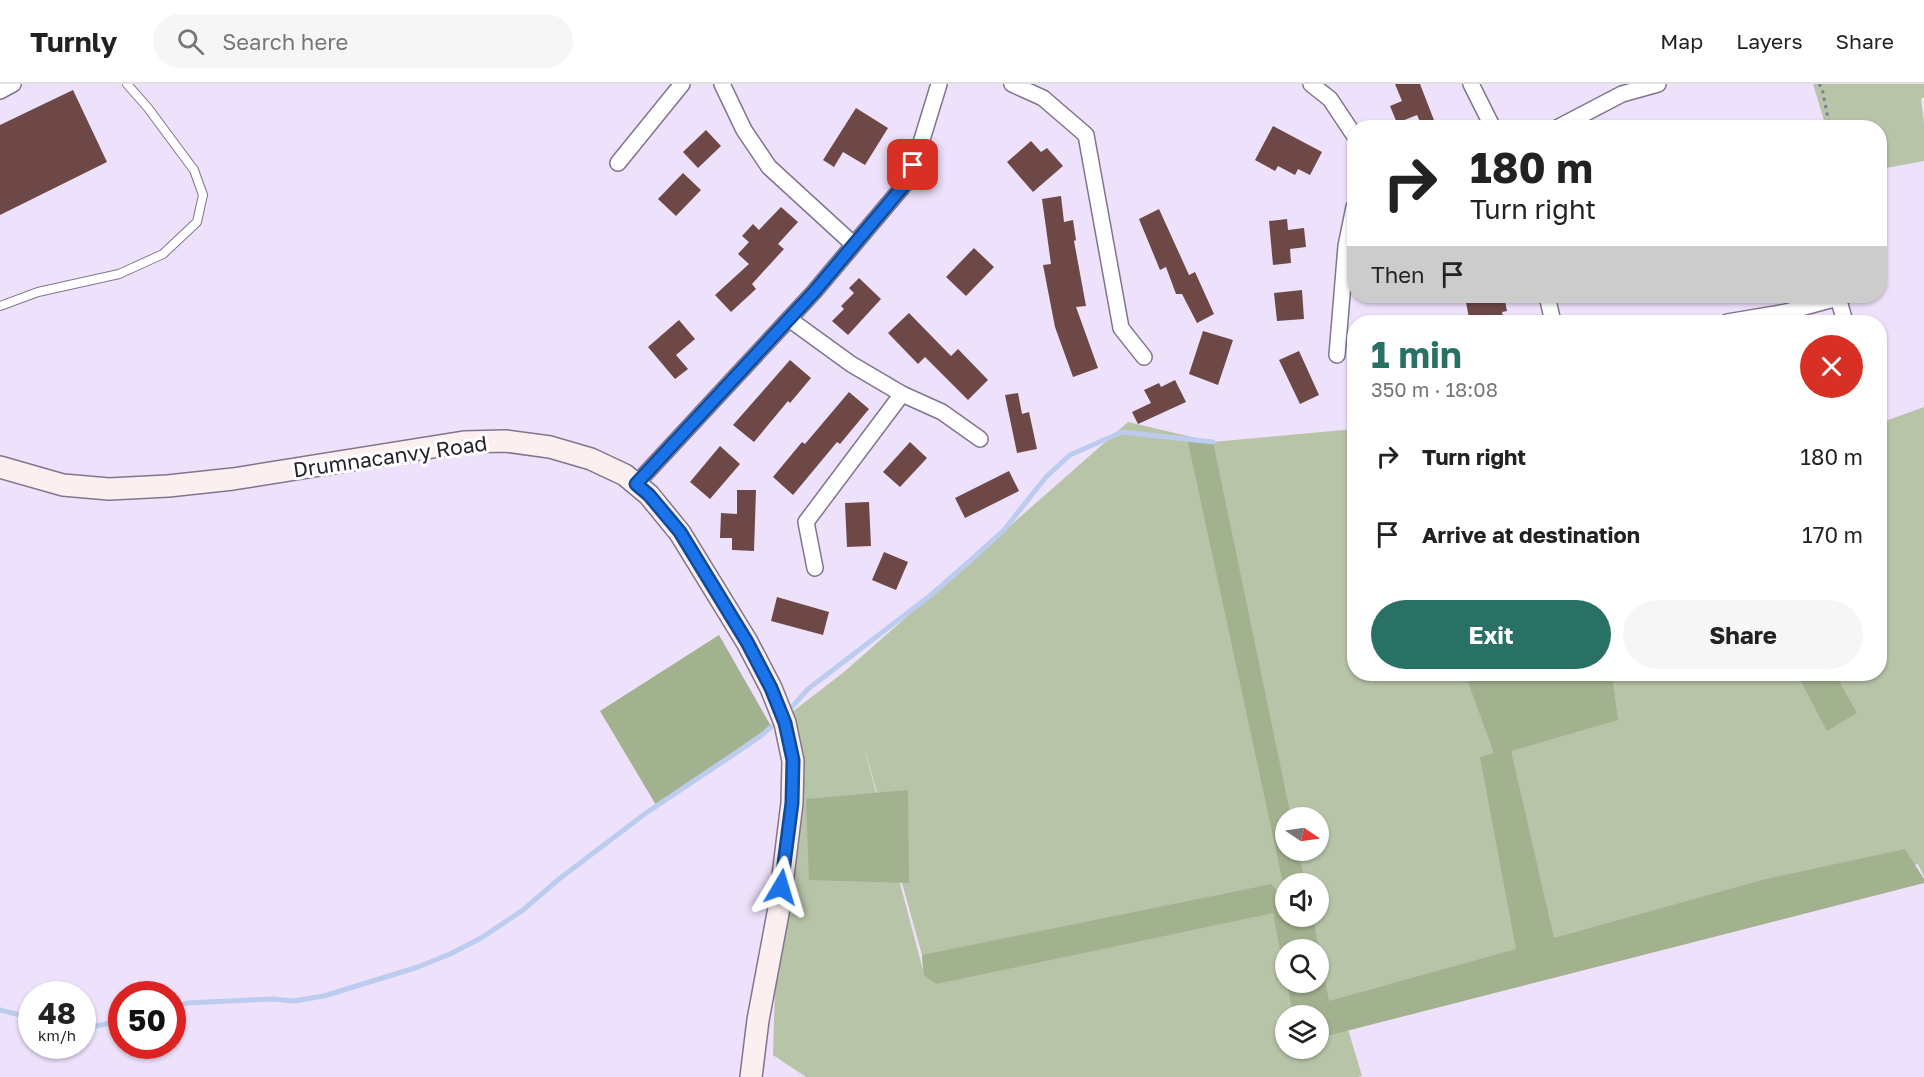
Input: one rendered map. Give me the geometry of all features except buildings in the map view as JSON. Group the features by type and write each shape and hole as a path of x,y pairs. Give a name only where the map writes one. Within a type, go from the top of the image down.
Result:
{"main road":[{"name":"Drumnacanvy Road","path":"0,467 63,485 109,489 156,487 233,479 453,443 506,441 550,447 591,459 625,475 649,495 680,532 747,642 785,723 793,760 792,803 779,908 758,1020 751,1077"}],"street":[{"path":"0,91 13,84"},
{"path":"618,163 682,84"},
{"path":"722,84 744,130 769,167 853,244"},
{"path":"636,484 814,292 905,184 920,146 939,84"},
{"path":"1012,84 1042,90 1086,135 1122,328 1144,357"},
{"path":"1311,84 1330,99 1347,124"},
{"path":"1471,84 1489,120"},
{"path":"1572,120 1622,94 1658,84"},
{"path":"1337,355 1347,241"},
{"path":"1768,315 1819,303"},
{"path":"789,319 850,364 902,394 942,412 980,440"},
{"path":"815,568 806,522 902,394"}],"lane":[{"path":"0,306 38,292 119,274 163,254 197,222 203,195 194,170 148,108 127,84"}],"path":[{"path":"1819,84 1822,88 1828,120"}],"green space":[{"path":"1813,84 1924,84 1924,97 1921,99 1924,123 1924,161 1887,168 1887,120 1824,120"},
{"path":"1924,407 1924,877 1918,864 1545,959 1487,681 1887,681 1887,420"},
{"path":"1128,422 1213,442 1347,430 1347,681 1482,681 1532,945 1339,999 1362,1076 1357,1077 806,1077 773,1055 783,719 844,672","holes":["865,750 922,955 923,970"]},
{"path":"1188,442 1213,442 1289,807 1275,807 1275,846"},
{"path":"719,635 771,726 656,805 600,711"},
{"path":"1468,681 1613,681 1618,720 1511,751 1554,938 1766,879 1905,849 1924,879 1924,883 1329,1035 1329,1005 1291,1005 1289,993 1327,993 1329,1001 1516,949 1480,757 1494,753"},
{"path":"1801,681 1839,681 1857,713 1827,731"},
{"path":"908,790 909,883 809,880 806,799"},
{"path":"1278,861 1300,861 1303,873 1281,873"},
{"path":"1272,884 1275,889 1275,924 1273,913 936,984 924,975 922,955"},
{"path":"1276,927 1315,927 1317,939 1278,939"}],"waterway":[{"path":"791,708 808,689 931,595 1004,530 1046,477 1070,455 1122,432 1213,442"},
{"path":"186,1003 272,999 294,1001 324,996 418,967 450,954 481,938 523,910 559,879 646,813 771,727"},
{"path":"0,1010 18,1014"},
{"path":"96,1026 108,1024"}],"route":[{"path":"781,887 792,803 793,760 785,723 771,688 747,642 680,532 649,495 636,484 814,292 905,184 913,165"}]}
